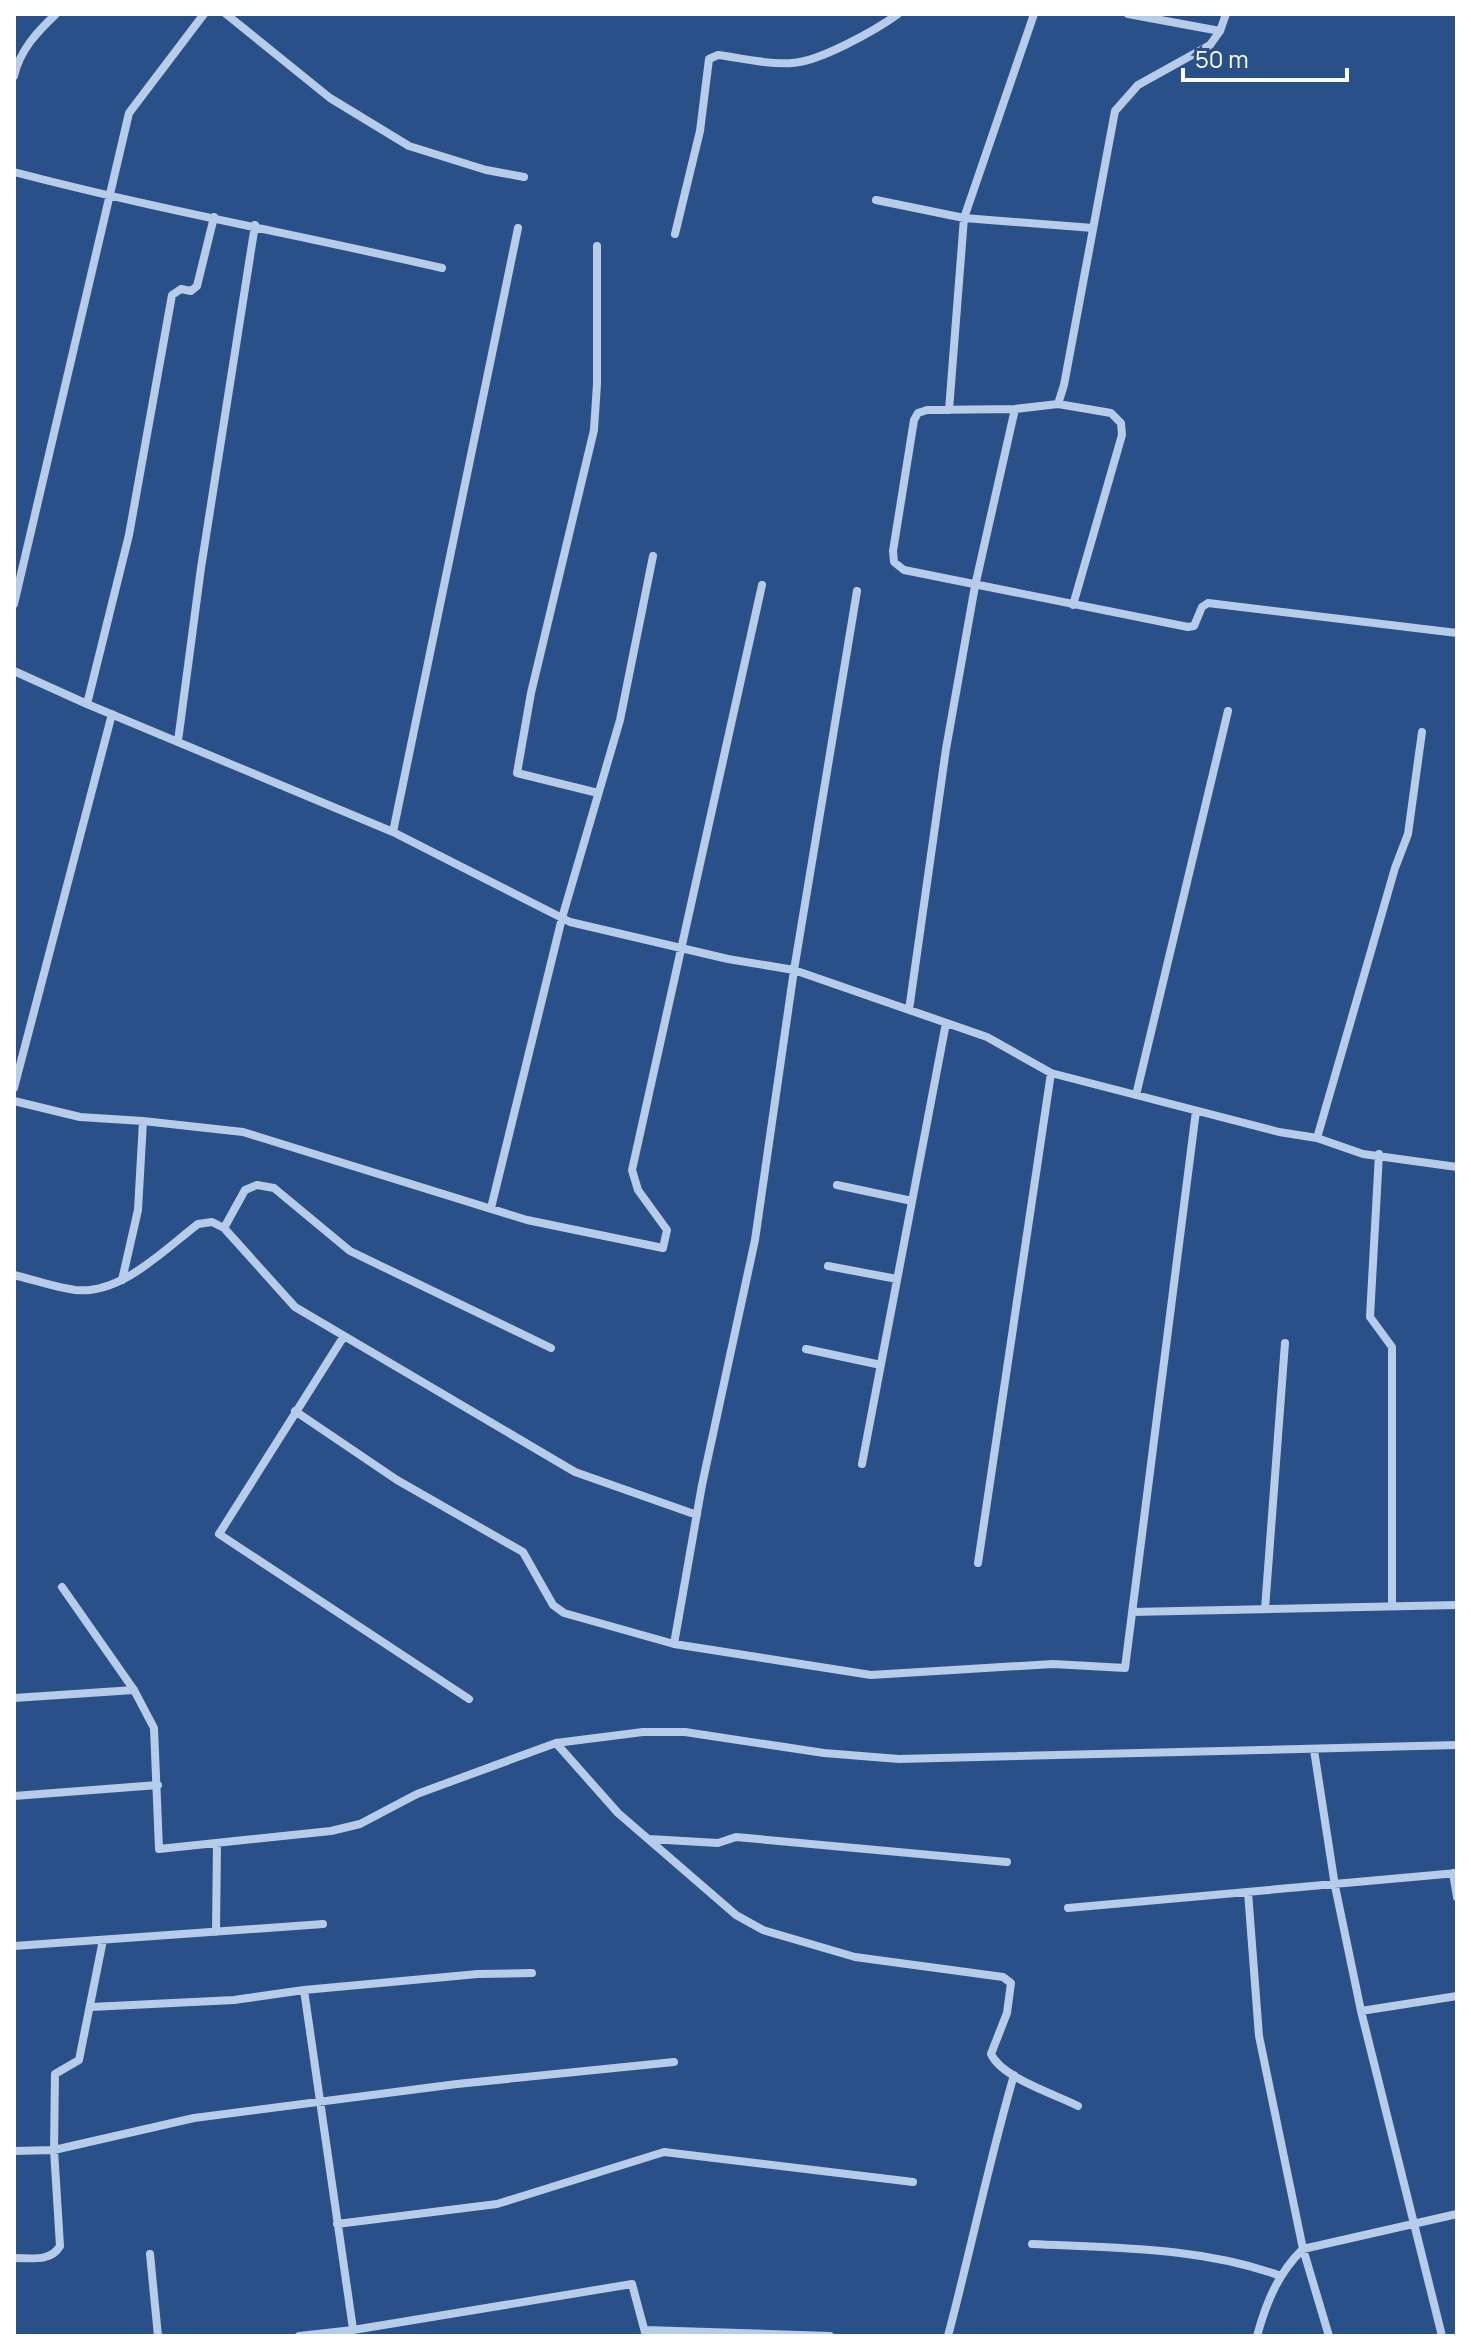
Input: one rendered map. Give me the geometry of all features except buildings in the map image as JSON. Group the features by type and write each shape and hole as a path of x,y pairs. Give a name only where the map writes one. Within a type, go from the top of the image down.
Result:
{"street":[{"path":"14,76 17,63 34,35 56,14"},
{"path":"14,604 129,113 204,14"},
{"path":"226,14 330,98 409,146 486,170 524,177"},
{"path":"675,234 700,131 709,59 718,55 792,63 807,60 874,31 898,14"},
{"path":"949,410 964,218 1034,14"},
{"path":"1128,14 1220,31"},
{"path":"1058,404 1115,111 1138,85 1210,45 1220,31 1226,14"},
{"path":"14,172 108,196 255,225 442,268"},
{"path":"876,200 964,218 1093,228"},
{"path":"87,704 129,535 172,295 181,289 191,291 197,286 214,217"},
{"path":"178,741 201,568 255,225"},
{"path":"393,832 518,228"},
{"path":"597,246 594,430 531,693 517,773 598,793"},
{"path":"1073,605 1122,435 1121,423 1111,413 1058,404 1015,409 927,410 918,413 914,420 893,551 894,562 904,570 975,586 1073,605 1188,627 1194,626 1202,607 1208,603 1457,633"},
{"path":"909,1010 946,749 975,586 1015,409"},
{"path":"491,1208 562,918 620,720 653,556"},
{"path":"14,1101 80,1117 243,1132 527,1220 663,1248 667,1230 638,1190 632,1170 762,585"},
{"path":"674,1644 697,1515 755,1240 794,970 857,591"},
{"path":"14,671 393,832 570,922 794,970 987,1037 1051,1073 1279,1132 1317,1138 1363,1154 1457,1167"},
{"path":"1136,1095 1228,711"},
{"path":"14,1088 112,714"},
{"path":"1317,1138 1395,868 1408,834 1422,732"},
{"path":"862,1464 946,1023"},
{"path":"978,1563 1051,1073"},
{"path":"295,1411 397,1480 523,1552 553,1605 564,1613 674,1644 871,1675 1053,1664 1125,1668 1196,1111"},
{"path":"122,1280 138,1210 143,1121"},
{"path":"1379,1154 1370,1317 1392,1347 1392,1606"},
{"path":"224,1228 245,1190 257,1185 274,1188 350,1251 551,1348"},
{"path":"837,1185 912,1201"},
{"path":"14,1275 76,1290 101,1288 122,1280 198,1224 212,1222 224,1228 295,1307 575,1472 697,1515"},
{"path":"828,1266 897,1279"},
{"path":"344,1336 219,1534 469,1699"},
{"path":"1265,1609 1285,1343"},
{"path":"806,1349 881,1365"},
{"path":"62,1587 134,1690 154,1728 159,1849 331,1831 360,1824 417,1794 556,1743 643,1732 685,1732 824,1753 899,1759 1457,1745"},
{"path":"1132,1612 1457,1605"},
{"path":"14,1698 134,1690"},
{"path":"556,1743 594,1789 648,1839 736,1915 763,1930 855,1957 1003,1977 1011,1983 1011,1996 991,2054 996,2063 1078,2106"},
{"path":"1314,1750 1335,1886 1361,2011 1442,2336"},
{"path":"14,1796 158,1785"},
{"path":"648,1839 718,1843 736,1837 1007,1862"},
{"path":"216,1932 217,1843"},
{"path":"1068,1908 1455,1873 1457,1897"},
{"path":"1248,1892 1259,2036 1303,2249 1329,2336"},
{"path":"14,1946 323,1924"},
{"path":"14,2258 47,2257 56,2253 60,2246 54,2150 55,2074 79,2060 103,1940"},
{"path":"91,2007 234,2000 304,1990 478,1974 532,1973"},
{"path":"304,1990 353,2333"},
{"path":"1361,2011 1457,1996"},
{"path":"14,2151 54,2150 194,2118 457,2084 674,2062"},
{"path":"948,2336 990,2156 1014,2075"},
{"path":"337,2224 497,2204 664,2152 913,2182"},
{"path":"1257,2336 1264,2312 1281,2276 1290,2261 1303,2249 1457,2214"},
{"path":"1032,2244 1168,2251 1243,2262 1281,2276"},
{"path":"150,2254 158,2336"},
{"path":"299,2336 353,2333 632,2284 645,2333 830,2336"}]}
